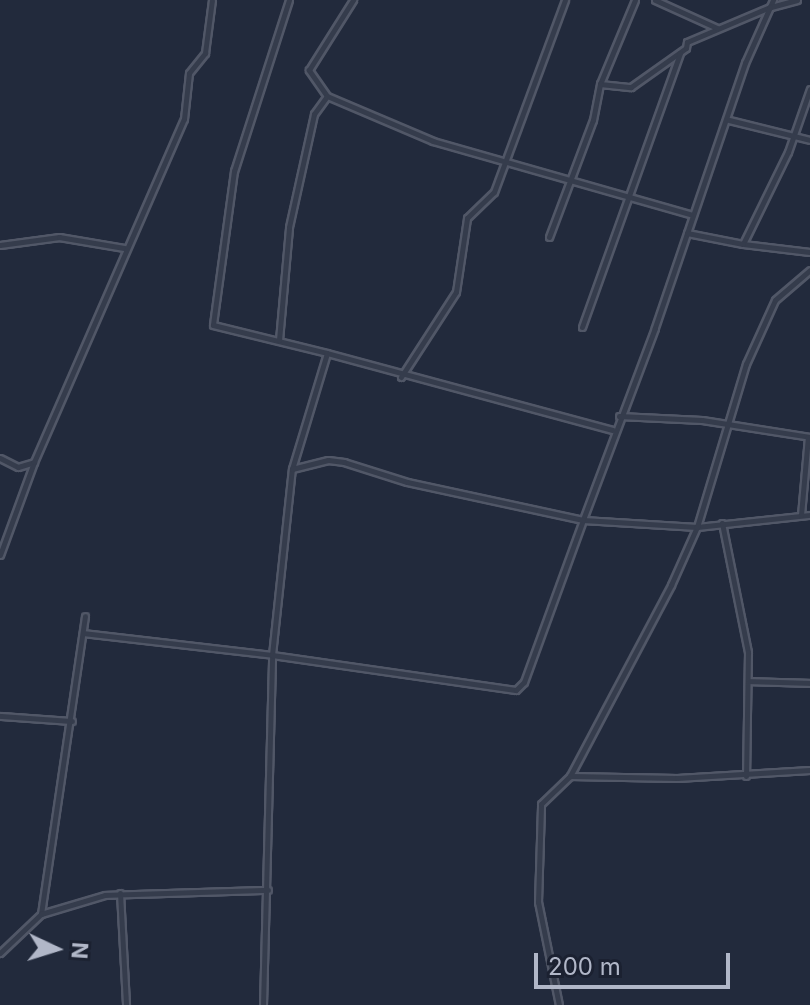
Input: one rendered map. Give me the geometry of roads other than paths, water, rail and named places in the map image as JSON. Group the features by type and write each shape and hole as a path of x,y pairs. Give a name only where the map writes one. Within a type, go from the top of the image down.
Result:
{"street":[{"path":"0,555 34,462 124,248 184,119 189,73 205,53 212,0"},
{"path":"289,0 253,100 234,171 213,325 327,353 401,377 613,430"},
{"path":"353,0 309,70 327,96 412,134 569,181 633,195 693,215"},
{"path":"401,377 456,292 467,218 494,192 565,0"},
{"path":"549,237 593,120 600,84 635,0"},
{"path":"655,0 718,28"},
{"path":"582,327 633,195 680,52 687,42 771,3 797,0"},
{"path":"83,633 272,655 516,690 524,682 613,430 729,120 745,63 771,3"},
{"path":"600,84 631,87 680,52"},
{"path":"743,244 795,137 810,89"},
{"path":"279,340 289,227 314,114 327,96"},
{"path":"729,120 810,140"},
{"path":"687,233 810,252"},
{"path":"0,245 59,237 124,248"},
{"path":"559,1005 538,902 539,811 544,799 570,776 697,527 731,427 746,364 775,300 810,270"},
{"path":"263,1005 272,655 292,469 327,353"},
{"path":"619,416 809,437 801,515"},
{"path":"0,458 18,467 34,462"},
{"path":"292,469 344,462 407,482 583,520 697,527 810,515"},
{"path":"722,523 748,652 746,776"},
{"path":"41,914 72,721 85,616"},
{"path":"748,681 810,683"},
{"path":"0,716 72,721"},
{"path":"570,776 746,776 810,770"},
{"path":"0,953 41,914 120,893 268,890"},
{"path":"120,893 126,1005"}]}
